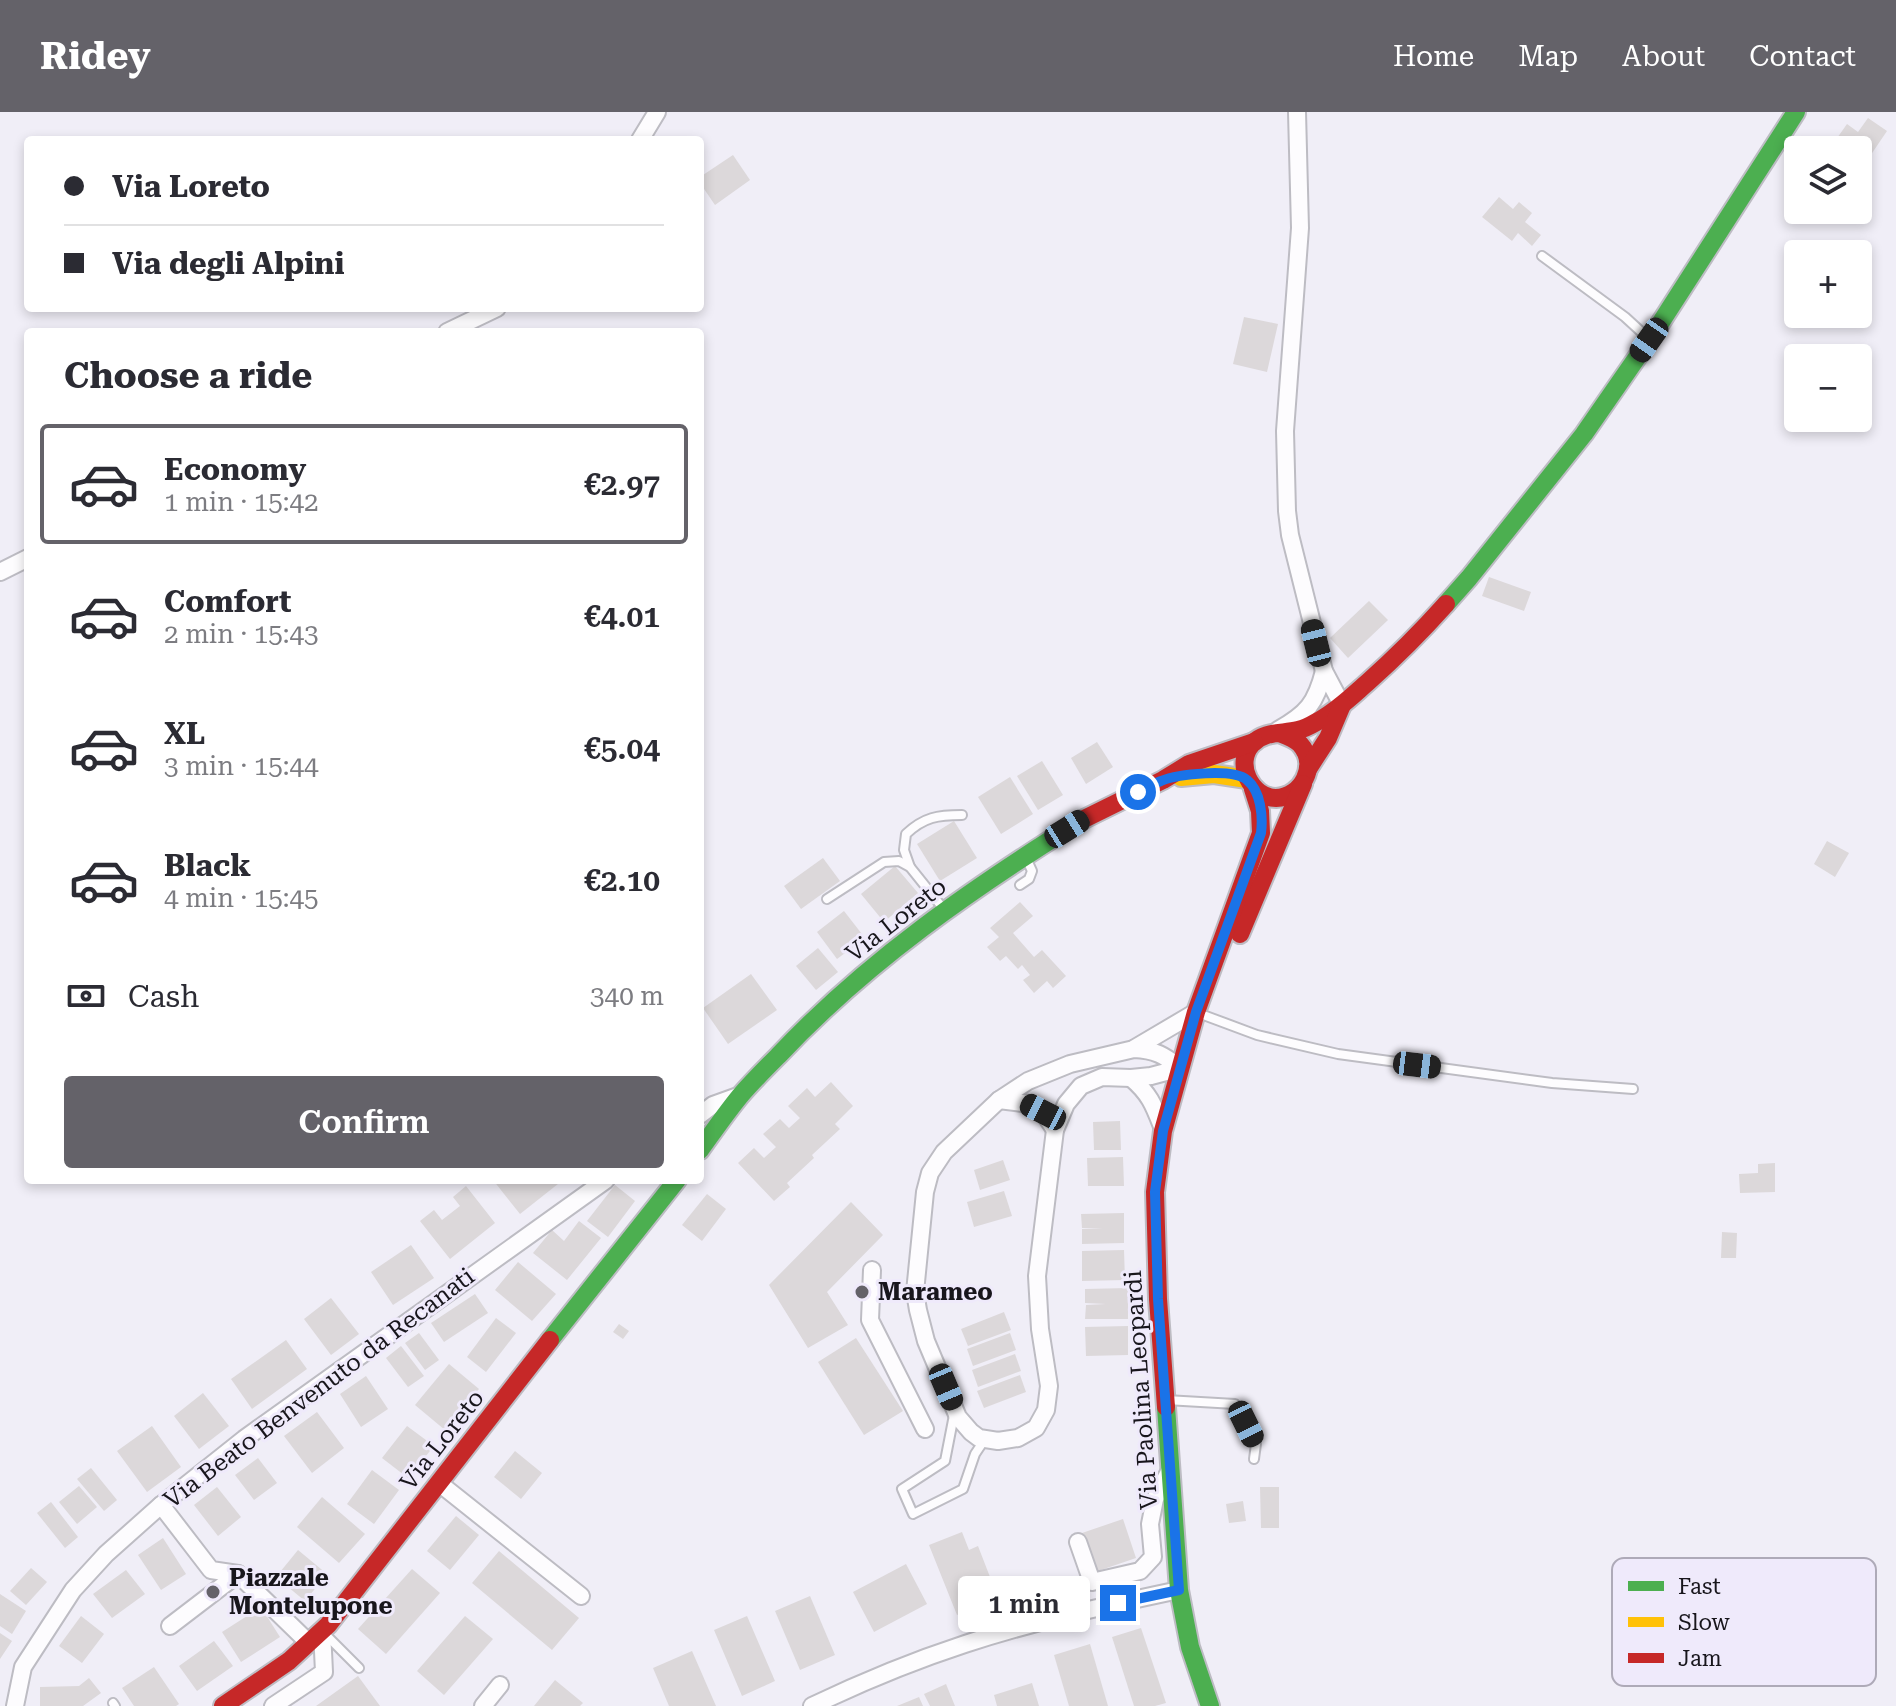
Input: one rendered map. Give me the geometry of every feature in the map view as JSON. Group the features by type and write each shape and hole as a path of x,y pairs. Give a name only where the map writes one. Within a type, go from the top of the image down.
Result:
{"main road":[{"path":"1275,734 1291,737 1301,745 1307,756 1306,775 1295,792 1281,797 1266,796 1250,784 1244,766 1249,747 1275,734 1301,730 1342,705 1407,647 1469,578 1584,434 1649,340 1796,112"},
{"name":"Via Paolina Leopardi","path":"1201,1014 1306,775 1337,724 1342,705"},
{"name":"Via Loreto","path":"704,1145 741,1095 803,1029 858,979 945,911 1024,856 1089,816 1189,764 1254,742"},
{"name":"Via Loreto","path":"1163,780 1208,773 1228,774 1250,784"},
{"name":"Via Paolina Leopardi","path":"1210,1706 1190,1647 1179,1590 1158,1299 1155,1192 1163,1131 1181,1068 1261,833 1261,807 1250,784"},
{"name":"Via Loreto","path":"223,1706 289,1661 315,1636 674,1184"}],"street":[{"path":"642,136 655,115 674,112"},
{"path":"1297,112 1300,228 1285,431 1287,511 1290,535 1324,671 1342,705"},
{"path":"455,328 489,312"},
{"path":"0,572 24,560"},
{"path":"1275,734 1306,711 1318,694 1324,671"},
{"path":"1181,1068 1151,1076 1102,1077 1081,1086 1066,1104 1055,1130 1037,1276 1040,1329 1049,1386 1046,1410 1036,1428 1018,1438 998,1441 979,1438 958,1417 926,1341 918,1310 915,1292 925,1192 930,1173 944,1152 999,1100 1028,1081 1070,1064 1134,1049 1201,1014"},
{"path":"1134,1049 1151,1050 1181,1068"},
{"path":"1131,1078 1152,1100 1163,1131"},
{"path":"704,1112 713,1105 741,1095"},
{"path":"999,1100 1029,1104 1043,1112 1055,1130"},
{"name":"Via Beato Benvenuto da Recanati","path":"13,1706 23,1667 73,1590 106,1554 161,1505 244,1439 600,1184"},
{"path":"872,1270 870,1320 925,1429"},
{"path":"1078,1542 1092,1582 1140,1571 1153,1557 1150,1524 1155,1499 1171,1469"},
{"path":"439,1483 581,1596"},
{"path":"161,1505 211,1570 238,1574 315,1636 324,1672 273,1706"},
{"path":"170,1626 238,1574"},
{"path":"812,1706 856,1685 965,1644 1088,1610 1179,1590"},
{"path":"483,1706 500,1685"},
{"path":"0,1702 13,1706"}],"lane":[{"path":"1542,256 1625,317 1649,340"},
{"path":"945,911 910,867 904,850 906,834 916,824 939,815 962,815"},
{"path":"1020,885 1029,879 1032,871 1024,856"},
{"path":"827,899 884,862 899,861 910,867"},
{"path":"1201,1014 1257,1035 1338,1054 1552,1083 1633,1089"},
{"path":"1166,1400 1235,1404 1256,1444 1254,1459"},
{"path":"955,1410 945,1461 902,1489 913,1514 963,1489 975,1454 985,1439"},
{"path":"315,1636 359,1668"}],"building":[{"path":"1868,118 1887,131 1872,153 1872,136 1839,136 1847,124 1858,132"},
{"path":"733,155 750,180 715,205 704,189 704,174"},
{"path":"1499,197 1513,209 1519,202 1532,213 1525,222 1541,235 1532,246 1518,233 1512,241 1482,217"},
{"path":"1244,317 1278,324 1267,372 1233,364"},
{"path":"1489,577 1531,592 1524,611 1482,596"},
{"path":"1369,601 1388,620 1348,658 1330,638"},
{"path":"1097,742 1113,767 1086,784 1071,758"},
{"path":"1042,761 1063,795 1038,810 1017,776"},
{"path":"1010,777 1033,814 1001,834 978,797"},
{"path":"954,821 977,858 940,881 917,844"},
{"path":"1827,841 1849,853 1835,877 1814,864"},
{"path":"823,858 840,881 801,909 784,886"},
{"path":"895,866 918,893 884,922 861,894"},
{"path":"1020,902 1033,916 1013,933 1034,957 1042,950 1066,976 1053,988 1047,981 1034,993 1023,980 1030,975 1022,965 1018,969 1006,956 1000,961 987,947 999,937 990,928"},
{"path":"844,911 865,938 837,959 817,932"},
{"path":"818,948 838,972 816,990 796,966"},
{"path":"751,974 777,1010 728,1044 704,1007"},
{"path":"831,1082 853,1106 835,1124 840,1129 812,1155 814,1158 787,1183 790,1187 774,1201 738,1163 754,1148 764,1158 776,1147 763,1134 780,1119 789,1128 800,1118 788,1106 807,1088 815,1097"},
{"path":"1120,1121 1121,1150 1094,1150 1093,1122"},
{"path":"1123,1157 1124,1186 1088,1186 1087,1158"},
{"path":"1003,1160 1010,1180 980,1190 974,1170"},
{"path":"1775,1163 1775,1192 1740,1193 1739,1174 1758,1173 1758,1164"},
{"path":"496,1184 558,1184 520,1214"},
{"path":"615,1185 635,1201 608,1237 587,1221"},
{"path":"466,1186 495,1223 450,1259 420,1221 434,1210 442,1220 460,1206 453,1197"},
{"path":"1004,1191 1012,1216 974,1227 967,1202"},
{"path":"707,1194 726,1209 702,1241 682,1225"},
{"path":"851,1202 883,1235 827,1292 848,1325 808,1348 769,1285"},
{"path":"1124,1213 1124,1243 1082,1244 1082,1229 1103,1229 1082,1228 1081,1214"},
{"path":"579,1221 601,1238 567,1280 533,1253 552,1230 564,1241"},
{"path":"1722,1232 1737,1233 1736,1258 1721,1258"},
{"path":"411,1245 434,1278 393,1305 371,1272"},
{"path":"1124,1250 1125,1280 1082,1281 1082,1251"},
{"path":"518,1262 556,1294 532,1321 495,1290"},
{"path":"1128,1288 1128,1319 1085,1319 1086,1305 1106,1304 1085,1303 1085,1289"},
{"path":"475,1294 488,1313 444,1342 431,1323"},
{"path":"331,1298 359,1334 331,1355 304,1319"},
{"path":"1004,1312 1011,1330 968,1346 961,1329"},
{"path":"496,1318 516,1333 486,1372 467,1357"},
{"path":"619,1324 629,1331 623,1339 613,1332"},
{"path":"1128,1326 1128,1355 1086,1356 1085,1327"},
{"path":"419,1333 439,1360 425,1370 405,1343"},
{"path":"1010,1333 1016,1350 973,1366 967,1349"},
{"path":"856,1338 903,1411 864,1435 818,1362"},
{"path":"286,1340 307,1369 252,1409 231,1379"},
{"path":"401,1346 424,1376 408,1387 386,1358"},
{"path":"1015,1354 1021,1371 978,1387 972,1370"},
{"path":"449,1364 479,1389 445,1430 415,1405"},
{"path":"1020,1375 1026,1392 984,1408 977,1391"},
{"path":"366,1376 388,1409 361,1427 340,1394"},
{"path":"203,1393 229,1426 199,1449 174,1416"},
{"path":"317,1412 344,1448 312,1473 284,1436"},
{"path":"152,1426 181,1467 147,1492 117,1451"},
{"path":"407,1426 434,1446 408,1478 382,1458"},
{"path":"515,1451 542,1473 521,1499 494,1477"},
{"path":"258,1458 277,1483 254,1500 235,1475"},
{"path":"91,1468 117,1500 104,1511 77,1479"},
{"path":"372,1470 399,1490 374,1524 347,1504"},
{"path":"79,1486 97,1507 77,1524 59,1502"},
{"path":"217,1487 241,1517 218,1536 194,1505"},
{"path":"1260,1487 1279,1487 1279,1528 1261,1528"},
{"path":"322,1497 365,1534 339,1563 297,1527"},
{"path":"1243,1501 1246,1521 1229,1523 1226,1504"},
{"path":"51,1502 78,1537 65,1548 37,1513"},
{"path":"456,1516 479,1535 450,1570 427,1551"},
{"path":"1123,1519 1136,1558 1095,1572 1082,1533"},
{"path":"962,1532 969,1550 978,1546 990,1577 982,1581 990,1602 957,1615 929,1545"},
{"path":"163,1538 186,1574 161,1590 138,1555"},
{"path":"298,1550 327,1574 305,1601 276,1577"},
{"path":"499,1551 579,1618 552,1650 472,1583"},
{"path":"906,1564 927,1604 874,1632 853,1592"},
{"path":"31,1568 47,1582 26,1605 10,1591"},
{"path":"412,1569 440,1593 386,1654 358,1629"},
{"path":"126,1570 145,1594 112,1618 93,1594"},
{"path":"0,1594 26,1611 12,1634 0,1626"},
{"path":"810,1596 835,1655 800,1670 775,1611"},
{"path":"261,1607 280,1637 241,1662 222,1632"},
{"path":"81,1616 104,1634 82,1663 59,1646"},
{"path":"465,1616 493,1639 444,1695 417,1671"},
{"path":"747,1616 775,1681 742,1696 714,1630"},
{"path":"1141,1628 1166,1703 1155,1706 1134,1706 1112,1637"},
{"path":"0,1633 12,1641 0,1659"},
{"path":"214,1641 233,1666 197,1691 179,1666"},
{"path":"1090,1644 1108,1706 1069,1706 1054,1655"},
{"path":"692,1651 716,1706 669,1706 653,1668"},
{"path":"154,1667 179,1704 176,1706 134,1706 122,1688"},
{"path":"358,1676 380,1706 316,1706"},
{"path":"89,1678 101,1693 83,1706 40,1706 40,1687 79,1686"},
{"path":"555,1680 583,1703 580,1706 534,1706"},
{"path":"1032,1683 1039,1706 997,1706 994,1695"},
{"path":"946,1684 955,1706 930,1706 924,1694"},
{"path":"919,1697 923,1706 897,1706"}],"traffic: fast":[{"path":"1446,604 1584,434 1654,333 1796,112"},
{"path":"704,1145 749,1086 848,989 922,928 1082,820"},
{"path":"550,1340 674,1184"},
{"path":"1166,1407 1179,1590 1190,1647 1210,1706"}],"traffic: slow":[{"path":"1181,777 1214,774 1247,779"}],"traffic: jam":[{"path":"1279,733 1293,739 1300,744 1308,761 1308,770 1300,786 1276,798 1259,792 1248,778 1245,760 1252,744 1268,735 1303,729 1333,712 1388,663 1446,604"},
{"path":"1308,769 1328,738 1342,705"},
{"path":"1082,820 1189,764 1254,742"},
{"path":"1240,934 1303,784"},
{"path":"1166,1407 1158,1299 1155,1192 1163,1131 1196,1012 1261,833 1260,811 1253,789"},
{"path":"223,1706 289,1661 328,1625 550,1340"}],"place":[{"name":"Marameo","path":"862,1292"},
{"name":"Piazzale Montelupone","path":"213,1592"}],"route":[{"path":"1118,1603 1179,1590 1158,1299 1155,1192 1163,1131 1196,1012 1261,833 1263,818 1247,779 1228,774 1208,773 1163,780 1138,792"}]}
